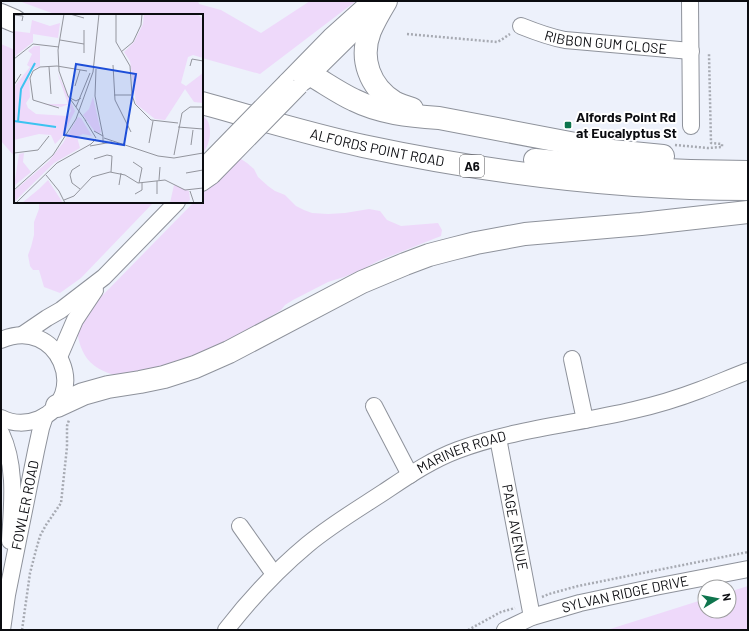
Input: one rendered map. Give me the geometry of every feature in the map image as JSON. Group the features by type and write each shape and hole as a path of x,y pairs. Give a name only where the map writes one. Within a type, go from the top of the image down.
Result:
{"highway":[{"path":"386,1 367,41 366,59 370,75 380,90 395,102 438,118"},
{"path":"1,15 14,22"},
{"path":"1,30 14,36"},
{"path":"297,80 374,109 410,116 438,118 612,151 658,156 748,161"},
{"name":"ALFORDS POINT ROAD","path":"203,89 310,120 394,138 466,150 532,160 601,166 686,171 748,172"},
{"name":"ALFORDS POINT ROAD","path":"203,103 294,130 420,157 484,168 578,180 624,184 748,189"},
{"path":"58,413 84,394 164,377 196,367 229,352 368,280 405,264 452,249 526,234 641,224 748,212"}],"street":[{"path":"297,80 330,37 370,1"},
{"path":"205,176 297,80 386,1"},
{"path":"690,1 691,126"},
{"name":"RIBBON GUM CLOSE","path":"521,26 564,40 691,51"},
{"path":"1,340 21,335 61,310 104,277 177,203"},
{"path":"1,327 21,335 37,338 50,346 59,357 75,320 104,277"},
{"name":"FOWLER ROAD","path":"2,630 7,594 41,428 58,413 63,395 65,382 64,369 59,357"},
{"path":"572,359 585,420"},
{"name":"MARINER ROAD","path":"226,630 274,574 308,544 360,507 443,456 498,438 657,404 748,372"},
{"path":"374,406 410,475"},
{"path":"1,418 17,423 32,422 58,413"},
{"name":"FOWLER ROAD","path":"1,433 4,439 12,471 13,493 7,594"},
{"name":"PAGE AVENUE","path":"498,438 532,617"},
{"path":"240,526 274,574"},
{"name":"SYLVAN RIDGE DRIVE","path":"505,630 532,617 580,603 655,586 748,570"}],"path":[{"path":"407,34 497,42 521,26"},
{"path":"670,144 704,148 722,147 722,144 711,143 709,54"},
{"path":"22,630 30,573 40,536 61,503 67,448 68,422 58,413"}],"shaded area":[{"path":"19,1 198,1 199,4 221,10 261,33 310,1 356,1 260,74 203,58 203,14 54,14"},
{"path":"1,44 14,50 14,156 1,141"},
{"path":"203,116 206,118 210,130 206,149 203,152"},
{"path":"238,157 254,169 258,177 268,186 285,195 296,206 304,210 312,213 328,214 369,209 380,211 387,220 401,226 438,223 442,230 441,236 378,261 344,277 328,282 293,300 268,318 184,363 115,375 99,369 88,360 84,354 77,331 97,301 193,203 203,203 203,193"},
{"path":"39,203 153,203 81,278 60,293 44,287 39,270 33,270 30,266 28,255 34,235 34,222 39,209"},
{"path":"748,586 748,630 607,630 697,602 697,619 737,619 737,589"}],"place":[{"name":"Alfords Point Rd at Eucalyptus St","path":"568,125"}]}
